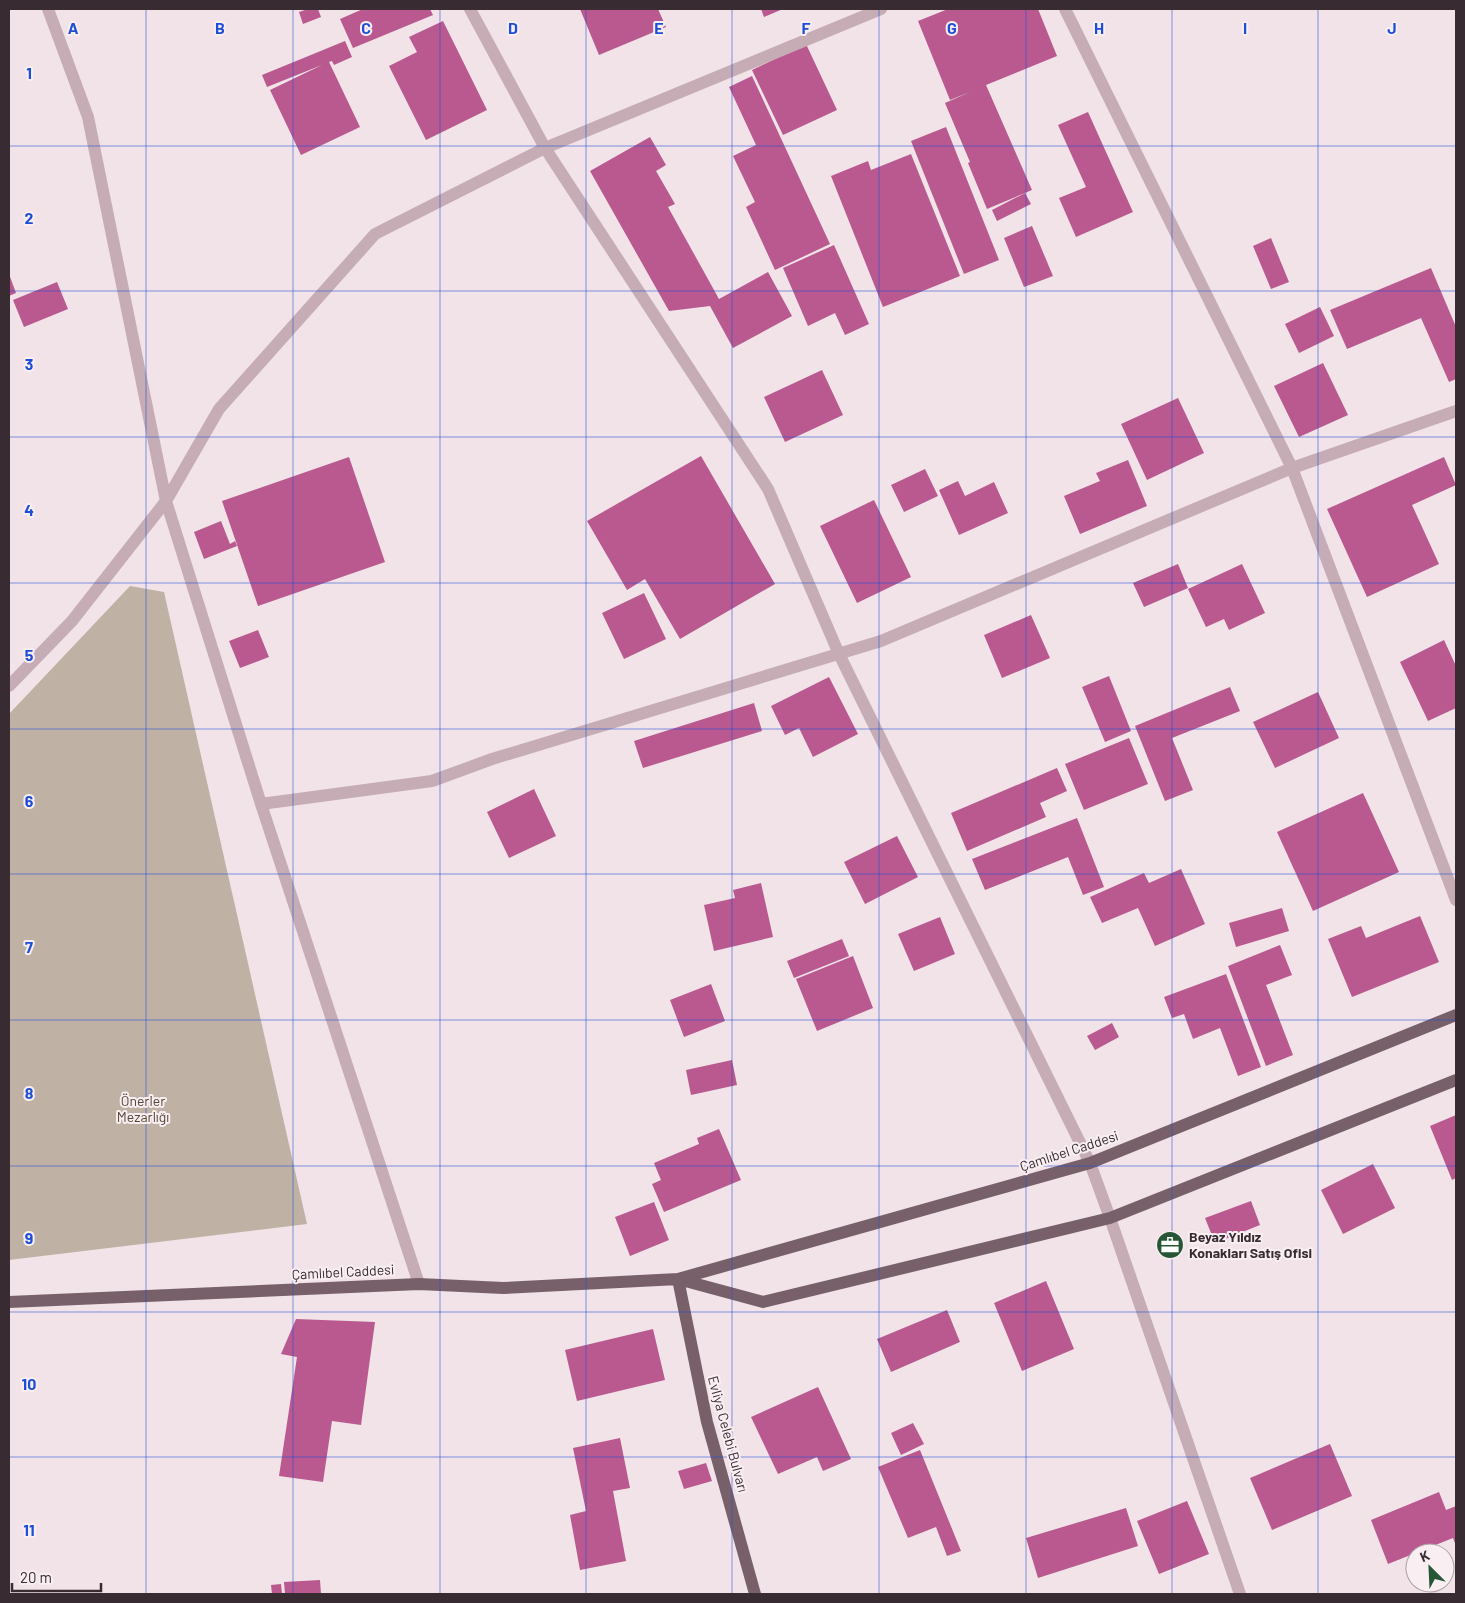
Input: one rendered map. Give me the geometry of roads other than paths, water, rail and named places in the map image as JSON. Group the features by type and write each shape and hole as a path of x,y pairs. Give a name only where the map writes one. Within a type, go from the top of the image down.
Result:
{"main road":[{"name":"Çamlıbel Caddesi","path":"9,1302 419,1284 503,1288 678,1279 1090,1163 1456,1015"},
{"name":"Çamlıbel Caddesi","path":"678,1279 763,1302 1110,1218 1456,1080"},
{"name":"Evliya Celebi Bulvarı","path":"678,1279 708,1422 755,1594"}],"street":[{"path":"48,9 88,117 166,501 261,804 419,1284"},
{"path":"470,9 545,148 768,490 839,654 1090,1163 1240,1594"},
{"path":"9,686 72,622 166,501 219,410 375,234 545,148 881,9"},
{"path":"1065,9 1292,468 1456,900"},
{"path":"261,804 432,781 492,759 881,641 1292,468 1456,411"}],"place":[{"name":"Beyaz Yıldız Konakları Satış Ofisi","path":"1170,1245"}],"park label":[{"name":"Önerler Mezarlığı","path":"143,1110"}]}
